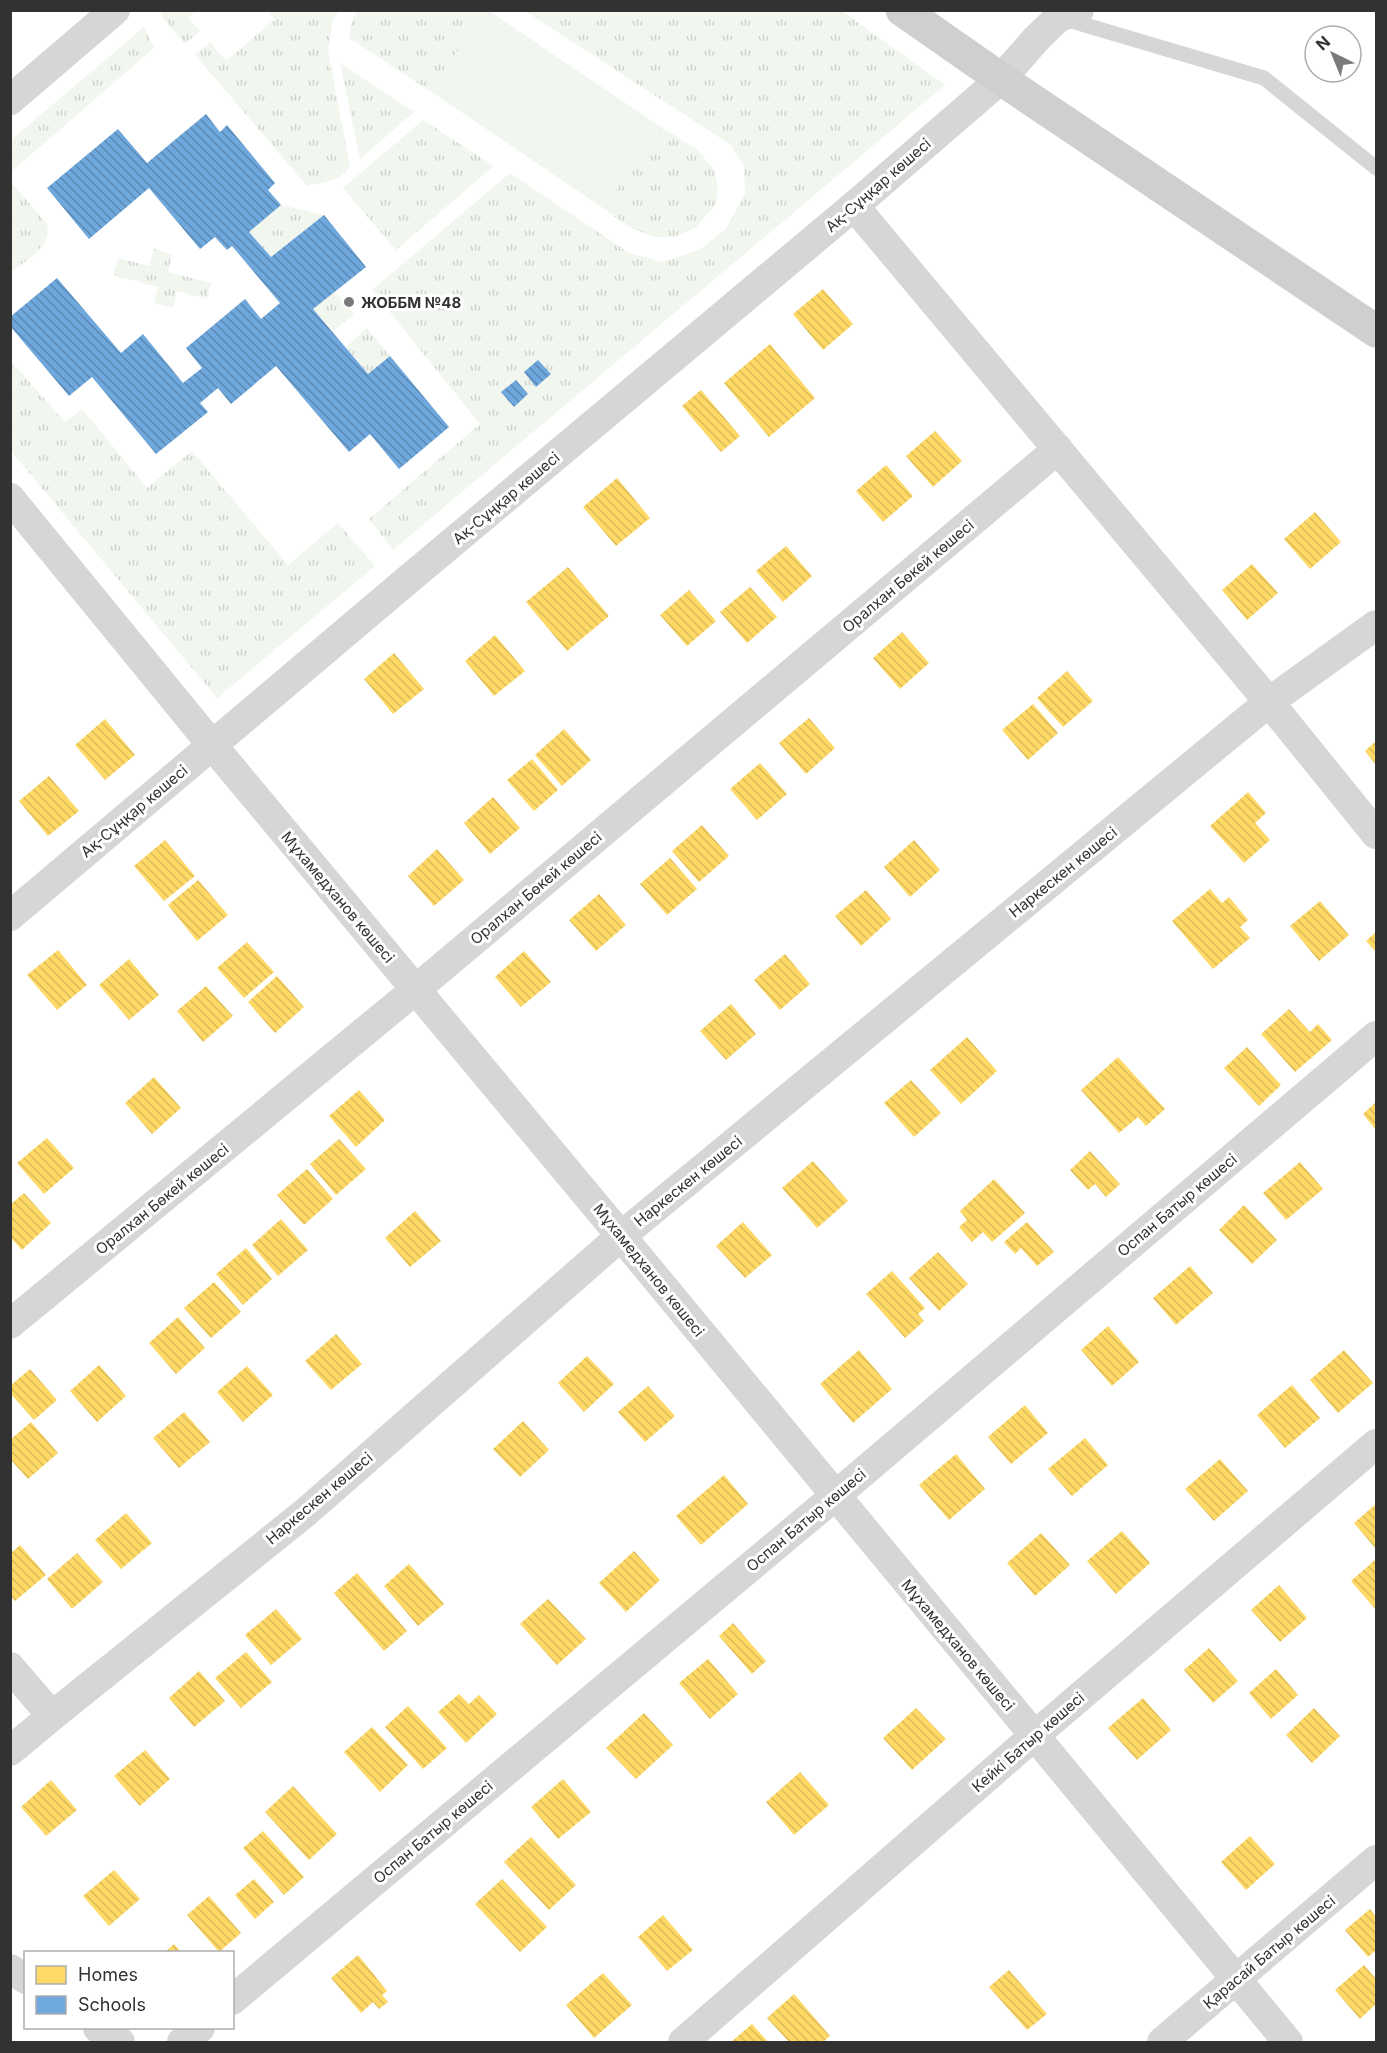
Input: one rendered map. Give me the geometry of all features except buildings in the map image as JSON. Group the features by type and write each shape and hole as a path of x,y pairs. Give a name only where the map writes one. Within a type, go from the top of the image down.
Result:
{"main road":[{"path":"902,10 1377,331"}],"street":[{"path":"10,100 115,10"},
{"name":"Ақ-Сұңқар көшесі","path":"10,916 854,206 1001,79 1037,38 1063,13"},
{"path":"854,206 1377,834"},
{"name":"Оралхан Бөкей көшесі","path":"10,1324 415,990 1058,449"},
{"name":"Мұхамедханов көшесі","path":"11,500 1288,2043"},
{"name":"Наркескен көшесі","path":"10,1751 306,1512 621,1236 1269,702 1377,626"},
{"name":"Оспан Батыр көшесі","path":"234,1998 835,1496 1377,1036"},
{"name":"Кейкі Батыр көшесі","path":"682,2043 1034,1736 1377,1444"},
{"path":"10,1667 52,1716"},
{"name":"Қарасай Батыр көшесі","path":"1162,2043 1377,1860"},
{"path":"10,1969 24,1978"},
{"path":"99,2029 120,2043"},
{"path":"182,2043 199,2029"}],"lane":[{"path":"1063,13 1264,78 1377,168"}],"green space":[{"path":"486,10 661,127 603,208 430,91"},
{"path":"164,11 196,11 188,18 200,31 185,44 160,14"},
{"path":"268,11 339,11 333,19 328,51 350,167 337,179 307,186 195,55 210,42 226,61 275,19"},
{"path":"357,11 486,11 430,91 349,38 351,24"},
{"path":"525,11 842,11 945,85 393,550 369,519 480,424 372,290 510,173 629,253 662,262 699,250 726,229 745,194 744,166 731,145"},
{"path":"144,27 154,48 11,172 11,140"},
{"path":"340,63 414,112 360,159"},
{"path":"423,120 494,166 396,250 343,188"},
{"path":"661,127 698,150 714,170 718,187 716,204 695,228 675,237 653,237 629,227 603,208"},
{"path":"10,181 47,224 48,232 46,240 37,252 11,272"},
{"path":"281,205 324,215 271,257 249,232"},
{"path":"154,249 172,254 168,272 211,283 207,299 177,291 173,308 154,303 158,287 113,275 118,258 149,266"},
{"path":"335,291 354,314 333,331 313,309"},
{"path":"367,328 390,356 368,374 346,347"},
{"path":"10,360 65,422 82,409 147,488 192,451 288,565 338,523 375,566 217,698 11,451"}],"place":[{"name":"ЖОББМ №48","path":"349,302"}]}
